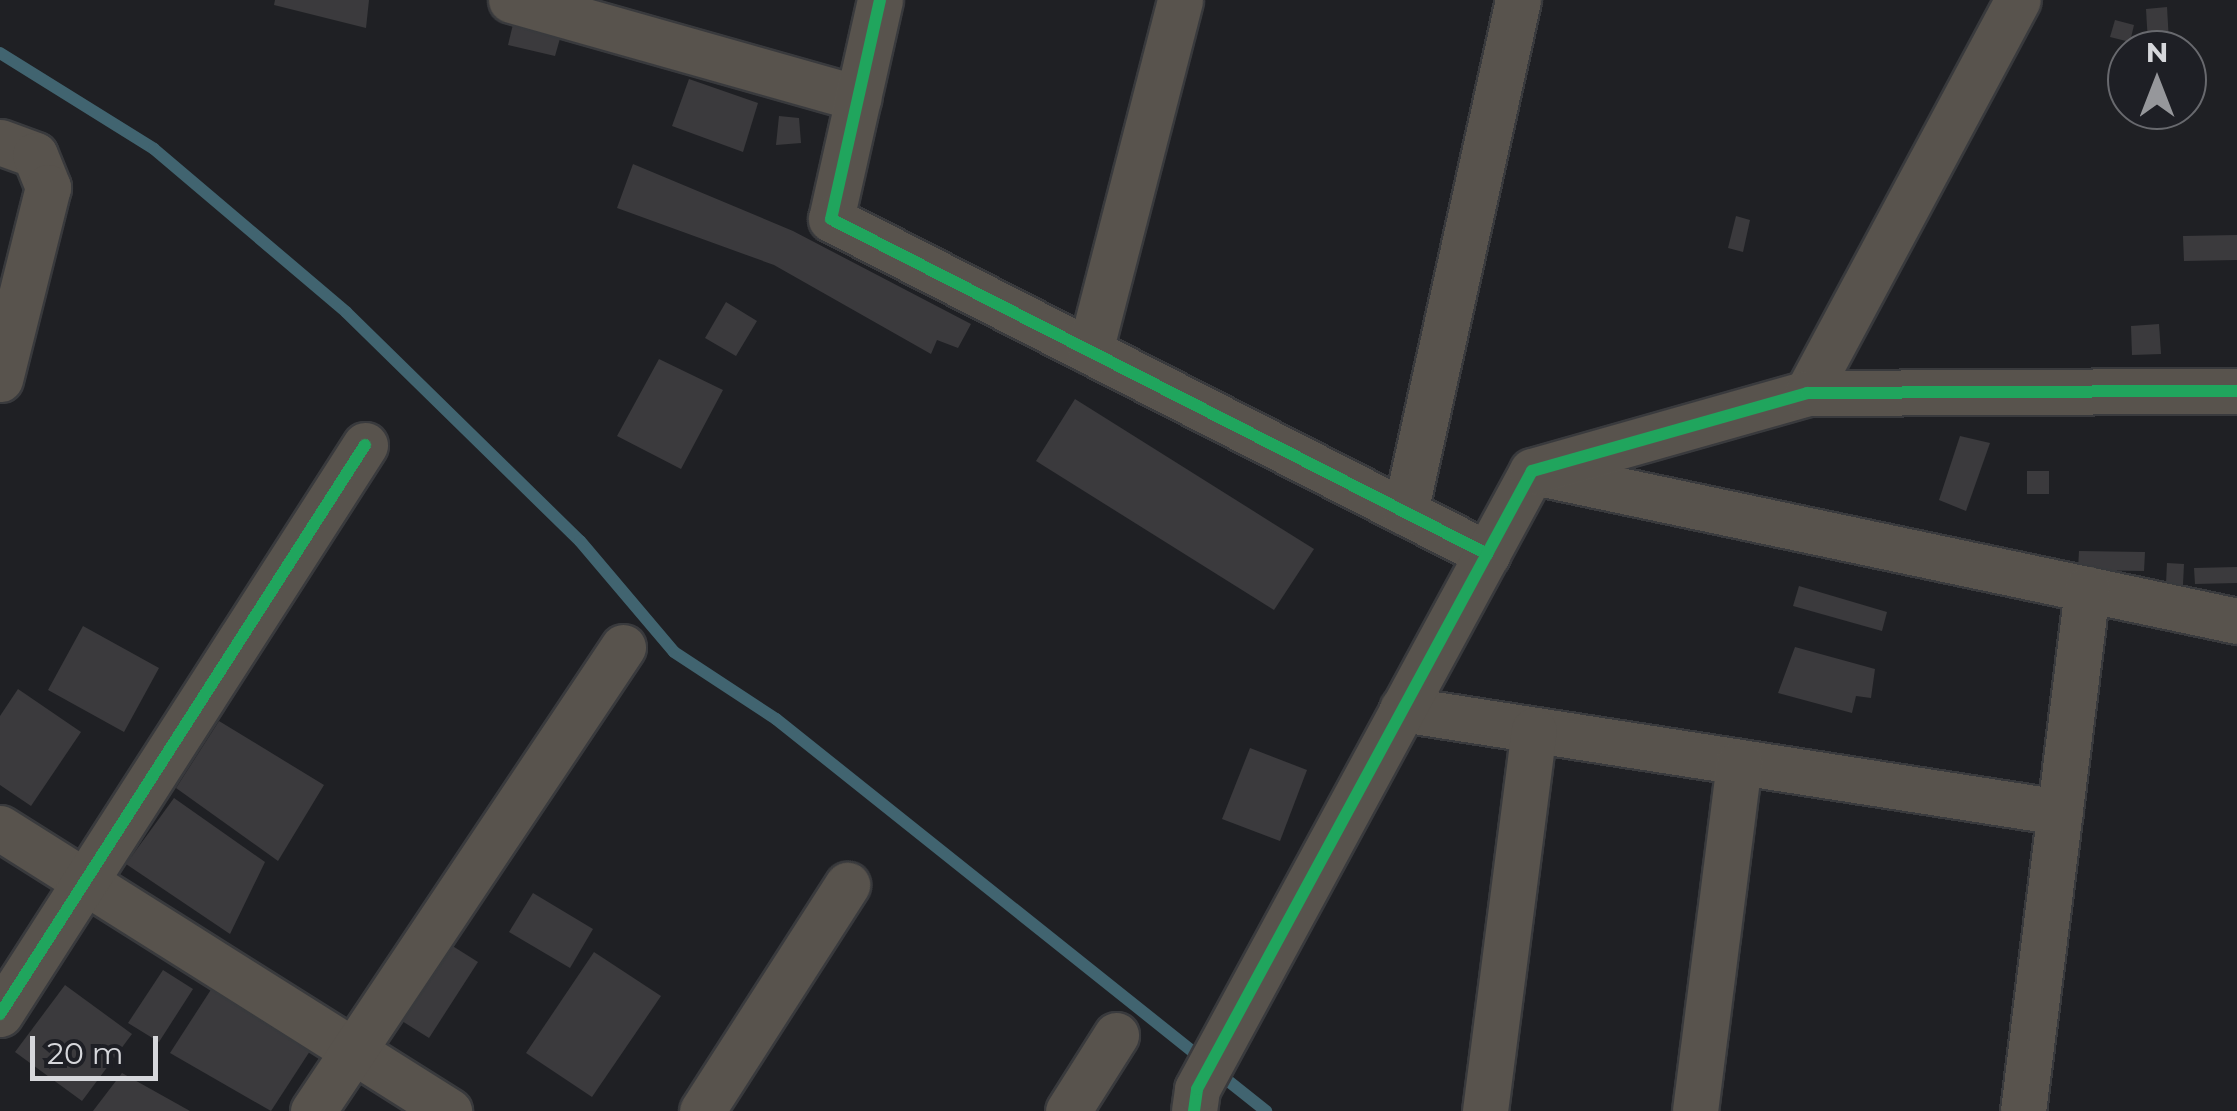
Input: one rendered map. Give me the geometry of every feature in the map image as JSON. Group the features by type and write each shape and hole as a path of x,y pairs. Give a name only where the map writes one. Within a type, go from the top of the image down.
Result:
{"street":[{"path":"511,0 858,98"},
{"path":"880,0 832,219 1487,554"},
{"path":"1090,351 1180,0"},
{"path":"1405,512 1518,0"},
{"path":"1808,393 2018,0"},
{"path":"0,142 35,154 48,188 0,379"},
{"path":"1195,1100 1532,472 1808,393 2237,391"},
{"path":"0,1014 364,445"},
{"path":"1532,472 2237,621"},
{"path":"2022,1111 2087,589"},
{"path":"313,1111 623,647"},
{"path":"1402,709 2060,812"},
{"path":"1485,1111 1534,730"},
{"path":"1695,1111 1739,763"},
{"path":"0,828 449,1111"},
{"path":"702,1111 847,885"},
{"path":"1068,1111 1116,1035"}],"building":[{"path":"275,0 369,0 366,28 274,5"},
{"path":"2167,7 2168,30 2147,30 2146,9"},
{"path":"515,16 563,28 555,56 508,45"},
{"path":"2115,20 2134,25 2133,30 2112,30"},
{"path":"689,79 758,103 743,152 672,126"},
{"path":"779,116 799,118 801,143 776,145"},
{"path":"633,164 793,231 971,324 958,348 937,340 931,354 774,265 617,208"},
{"path":"1736,216 1750,220 1743,252 1728,248"},
{"path":"2237,235 2237,260 2184,261 2183,236"},
{"path":"726,302 757,321 736,356 705,338"},
{"path":"2159,324 2161,354 2132,355 2131,326"},
{"path":"659,359 723,390 681,469 617,436"},
{"path":"1075,399 1314,549 1274,610 1036,461"},
{"path":"1960,436 1990,443 1966,511 1939,500"},
{"path":"2027,471 2049,471 2049,494 2027,494"},
{"path":"2079,551 2145,552 2144,571 2078,570"},
{"path":"2167,563 2184,564 2183,584 2166,584"},
{"path":"2237,567 2237,583 2195,584 2194,568"},
{"path":"1799,586 1887,612 1882,631 1793,606"},
{"path":"83,626 159,668 124,732 48,690"},
{"path":"1795,647 1875,669 1871,698 1856,696 1852,713 1778,693"},
{"path":"18,689 81,732 31,806 0,785 0,716"},
{"path":"219,721 324,785 278,861 176,788"},
{"path":"1250,748 1307,770 1280,841 1222,819"},
{"path":"174,798 265,862 230,934 126,864"},
{"path":"533,893 593,929 570,968 509,932"},
{"path":"443,940 478,962 429,1038 394,1016"},
{"path":"594,952 661,996 592,1097 526,1053"},
{"path":"163,970 193,989 159,1042 128,1023"},
{"path":"65,985 132,1034 82,1101 15,1052"},
{"path":"212,988 310,1051 271,1111 170,1053"},
{"path":"122,1073 190,1111 93,1111"}],"waterway":[{"path":"0,53 154,149 346,312 580,541 674,652 776,719 1202,1059"},
{"path":"1217,1072 1266,1111"}],"cycle path":[{"path":"880,0 831,219 1487,554"},
{"path":"1194,1111 1197,1089 1532,471 1807,393 2237,391"},
{"path":"0,1014 365,445"}]}
